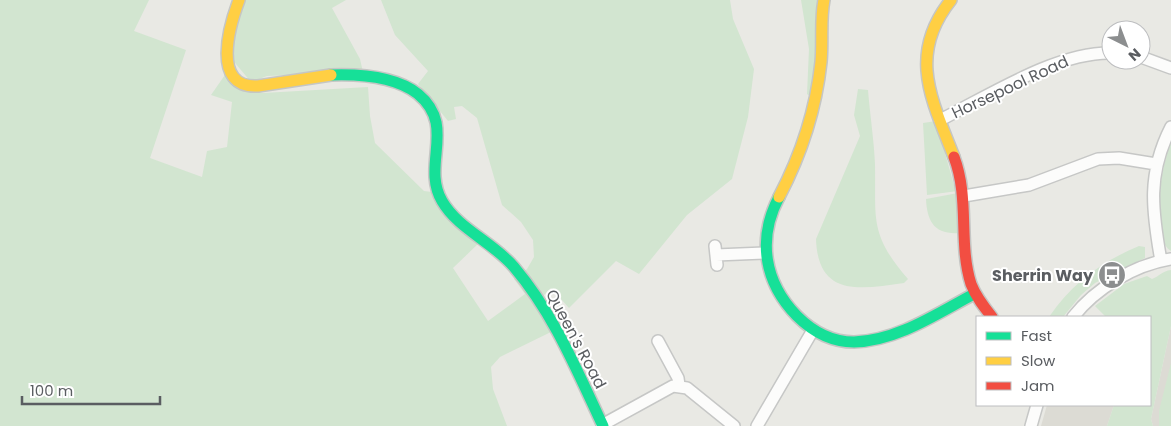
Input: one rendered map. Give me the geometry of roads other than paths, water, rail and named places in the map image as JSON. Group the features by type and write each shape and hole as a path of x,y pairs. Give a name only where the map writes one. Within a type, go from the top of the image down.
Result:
{"street":[{"name":"Queen's Road","path":"239,0 226,42 226,57 230,70 238,80 248,86 307,77 342,75 375,77 405,87 418,94 429,106 440,131 434,176 436,189 449,209 493,246 538,298 602,425"},
{"path":"824,0 819,73 812,112 800,154 767,228 766,253 770,273 782,299 795,316 813,330 843,341 856,342 880,340 901,332 974,294"},
{"path":"951,0 935,25 926,61 927,85 953,150 964,196 966,268 974,294 991,316"},
{"name":"Horsepool Road","path":"940,120 1055,63 1080,56 1101,54"},
{"path":"1151,61 1171,68"},
{"path":"1075,316 1095,295 1115,280 1166,260 1152,196 1156,164 1171,127"},
{"path":"964,196 1029,185 1098,159 1119,158 1156,164"},
{"path":"716,255 766,253"},
{"path":"757,426 813,330"},
{"path":"658,341 678,378 679,385"},
{"path":"602,425 673,386 679,385 688,388 734,426"},
{"path":"1031,426 1038,406"}],"place":[{"name":"Sherrin Way","path":"1112,275"}]}
